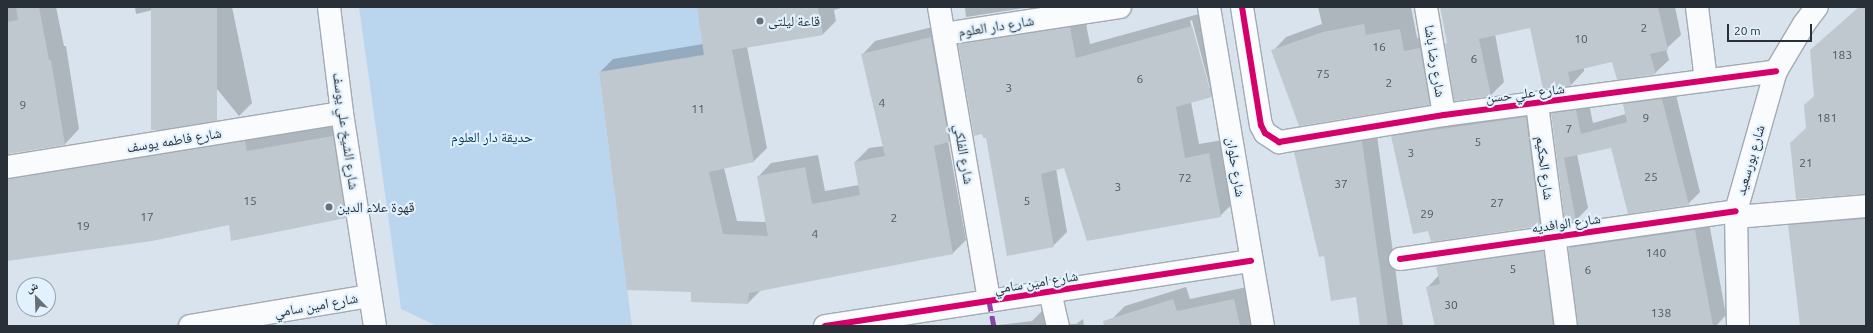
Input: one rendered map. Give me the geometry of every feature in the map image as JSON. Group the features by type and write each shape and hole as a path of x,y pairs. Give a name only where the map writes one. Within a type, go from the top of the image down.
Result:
{"street":[{"name":"شارع الشيخ علي يوسف","path":"329,7 342,113 375,326"},
{"name":"شارع الفلكي","path":"939,7 989,301"},
{"name":"شارع دار العلوم","path":"944,34 1120,7"},
{"name":"شارع حلوان","path":"1209,7 1263,326"},
{"name":"شارع علي حسن","path":"1242,7 1261,125 1265,133 1278,142 1444,115 1537,104 1776,71"},
{"name":"شارع رضا باشا","path":"1426,7 1444,115"},
{"path":"1696,7 1706,80"},
{"name":"شارع بورسعيد","path":"1738,326 1736,214 1776,71 1804,24 1817,7"},
{"name":"شارع الحكيم","path":"1537,104 1566,326"},
{"name":"شارع فاطمه يوسف","path":"7,167 342,113"},
{"name":"شارع الوافديه","path":"1400,259 1554,237 1736,214 1866,206"},
{"name":"شارع امين سامي","path":"830,326 1251,261"},
{"path":"1050,292 1058,326"},
{"name":"شارع امين سامي","path":"190,326 370,296"}],"green space":[{"name":"حديقة دار العلوم","path":"359,7 818,7 823,35 599,72 632,326 437,326 401,309"}],"building":[{"path":"16,7 39,7 49,60 51,60 65,145 7,154 7,22 18,20"},
{"path":"151,7 217,7 217,130 151,130"},
{"path":"697,7 818,7 823,35 732,50 754,162 709,172 723,234 768,236 757,176 805,167 812,204 860,195 854,162 885,156 861,54 931,37 949,142 934,146 953,254 749,293 748,304 691,302 691,292 627,290 599,72 704,55"},
{"path":"1440,7 1658,7 1668,50 1650,54 1656,74 1617,80 1612,62 1568,72 1571,86 1543,89 1530,28 1479,39 1491,96 1454,101 1445,44 1447,43"},
{"path":"1859,7 1866,7 1866,194 1796,199 1790,143 1806,128 1804,105 1814,96 1810,50"},
{"path":"1364,24 1366,35 1400,29 1404,51 1420,48 1430,105 1299,126 1271,50 1323,32"},
{"path":"1192,26 1212,97 1176,107 1185,158 1209,153 1221,217 1087,241 1064,168 1041,174 1054,247 1007,256 986,138 983,138 982,134 974,136 958,44 1070,27 1076,58"},
{"path":"1662,99 1689,205 1628,214 1611,148 1564,158 1576,221 1565,223 1551,113 1576,110 1581,134 1627,122 1623,104"},
{"path":"1526,117 1540,226 1431,242 1428,231 1413,234 1391,136"},
{"path":"333,136 346,218 231,241 229,225 152,241 7,261 7,179 245,141 247,151"},
{"path":"1362,141 1388,326 1360,326 1356,297 1331,301 1324,256 1319,257 1294,152"},
{"path":"1866,219 1866,326 1800,326 1788,225"},
{"path":"1695,230 1713,326 1578,326 1568,248"},
{"path":"1544,251 1553,326 1435,326 1426,287 1440,284 1436,266"},
{"path":"1173,299 1177,311 1234,299 1240,326 1104,326 1103,321"}],"marked path":[{"path":"989,301 994,326"}],"cycle path":[{"path":"1242,7 1261,125 1265,133 1279,142 1444,115 1776,71"},
{"path":"1400,259 1736,211"},
{"path":"825,326 1251,261"}],"place":[{"name":"قاعة ليلتى","path":"760,21"},
{"name":"قهوة علاء الدين","path":"329,207"}]}
